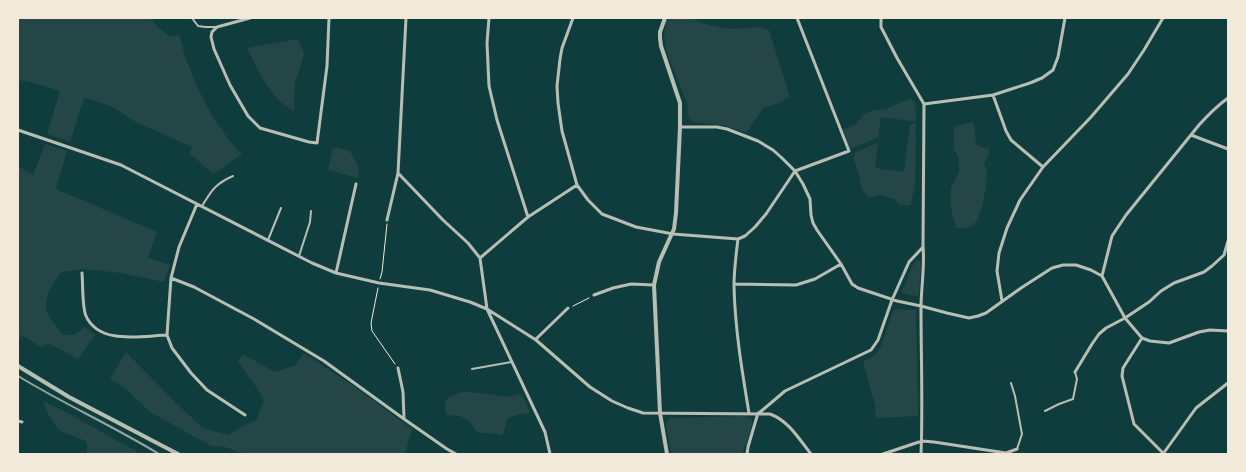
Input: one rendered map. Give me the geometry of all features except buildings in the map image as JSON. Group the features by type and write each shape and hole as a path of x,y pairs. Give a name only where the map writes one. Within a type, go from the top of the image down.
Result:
{"street":[{"path":"250,18 217,26 212,32 211,37 214,49 230,85 248,116 260,128 317,143 327,66 329,18"},
{"path":"387,220 398,173 406,18"},
{"path":"489,18 487,43 489,86 497,120 528,217"},
{"path":"573,18 561,53 558,71 558,94 562,131 578,185 588,200 602,214 636,228 672,234 738,239 745,236 766,214 794,171 849,151 798,18"},
{"path":"664,18 660,38 661,46 680,103 676,213 672,234 660,262 654,285 660,413 666,454"},
{"path":"881,18 882,28 924,104 921,454"},
{"path":"924,104 993,95 1042,78 1053,70 1058,57 1065,18"},
{"path":"1002,301 997,271 999,253 1007,228 1020,200 1043,168 1128,74 1163,18"},
{"path":"993,95 1011,140 1043,168"},
{"path":"1102,276 1112,236 1116,229 1190,135 1210,113 1228,98"},
{"path":"680,127 722,128 758,141 773,150 794,171 803,184 810,199 813,224 841,264 854,287 892,300 969,318 986,313 1052,268 1063,265 1076,265 1102,276 1125,318 1142,338 1169,343 1199,332 1210,330 1228,331"},
{"path":"18,130 120,165 336,273 379,283 430,290 487,309 536,340 590,387 612,401 643,413 770,414 782,420 790,427 811,454"},
{"path":"1190,135 1228,149"},
{"path":"398,173 468,243 480,258 487,309 545,432 550,454"},
{"path":"336,273 356,184"},
{"path":"480,258 528,217 578,185"},
{"path":"197,204 179,247 171,278 167,335 172,348 190,373 206,390 245,416"},
{"path":"738,239 734,284 739,350 749,413"},
{"path":"1075,372 1099,334 1106,328 1125,318 1174,283 1204,272 1224,255 1228,241"},
{"path":"747,454 758,413 785,391 872,350 878,340 892,300 909,262 923,246"},
{"path":"734,284 796,285 814,279 841,264"},
{"path":"82,273 85,314 93,327 116,337 167,335"},
{"path":"171,278 194,286 324,360 404,419 456,454"},
{"path":"594,295 631,284 654,285"},
{"path":"536,340 568,308"},
{"path":"1142,338 1124,368 1122,376 1134,424 1163,454 1196,408 1228,384"},
{"path":"18,366 69,397 178,454"},
{"path":"398,368 403,392 404,419"},
{"path":"18,421 22,422"},
{"path":"883,454 922,442 934,442 1006,453 1018,449"}],"lane":[{"path":"192,18 198,26 217,26"},
{"path":"202,206 211,190 223,180 233,176"},
{"path":"268,240 281,208"},
{"path":"299,256 310,222 311,211"},
{"path":"472,369 511,362"},
{"path":"1045,411 1073,399 1077,379 1075,372"},
{"path":"1011,383 1022,434 1018,449"}],"path":[{"path":"387,220 388,228 382,272 371,323 372,331 398,368"},
{"path":"568,308 594,295"}],"shaded area":[{"path":"18,18 151,18 170,37 179,35 187,61 203,98 216,122 242,154 214,174 189,153 192,147 136,122 111,106 84,98 70,142 47,134 60,91 18,80"},
{"path":"668,18 692,18 701,23 734,29 757,27 769,30 790,97 763,108 746,133 726,126 694,122 688,116 687,103 667,53 664,35"},
{"path":"298,39 304,54 295,82 294,112 278,100 262,78 247,48"},
{"path":"911,98 915,104 916,120 911,122 881,117 878,138 850,149 843,130 856,124 866,113 886,109"},
{"path":"916,122 915,184 911,205 899,205 895,199 878,195 868,198 861,187 854,159 855,152 878,143 875,168 904,172 910,125"},
{"path":"973,122 977,145 983,148 988,147 990,153 984,164 987,172 986,186 982,207 976,222 968,228 956,228 951,208 951,188 959,172 959,158 954,149 954,126"},
{"path":"45,144 67,151 56,189 157,232 148,258 170,265 164,282 121,273 84,269 61,272 54,282 47,299 47,310 51,319 63,335 73,335 85,327 95,335 78,359 48,343 42,348 22,335 18,341 18,166 33,175"},
{"path":"333,147 350,151 359,168 358,178 328,170"},
{"path":"917,260 920,261 921,268 918,295 902,293 901,291"},
{"path":"895,309 916,310 918,416 876,418 875,405 863,361 874,356 877,352"},
{"path":"126,352 204,429 229,435 256,420 264,400 238,361 243,354 275,372 296,365 304,353 412,429 405,454 244,454 225,447 211,446 150,412 127,390 110,379"},
{"path":"464,392 507,397 520,394 526,402 530,413 510,418 506,422 502,435 477,432 468,420 460,416 447,415 445,410 446,401 450,396"},
{"path":"43,401 141,454 87,454 87,442 61,431 48,415"},
{"path":"746,416 752,420 752,425 743,454 671,454 666,425 667,421 671,418"}],"railway":[{"path":"18,376 159,454"}]}
